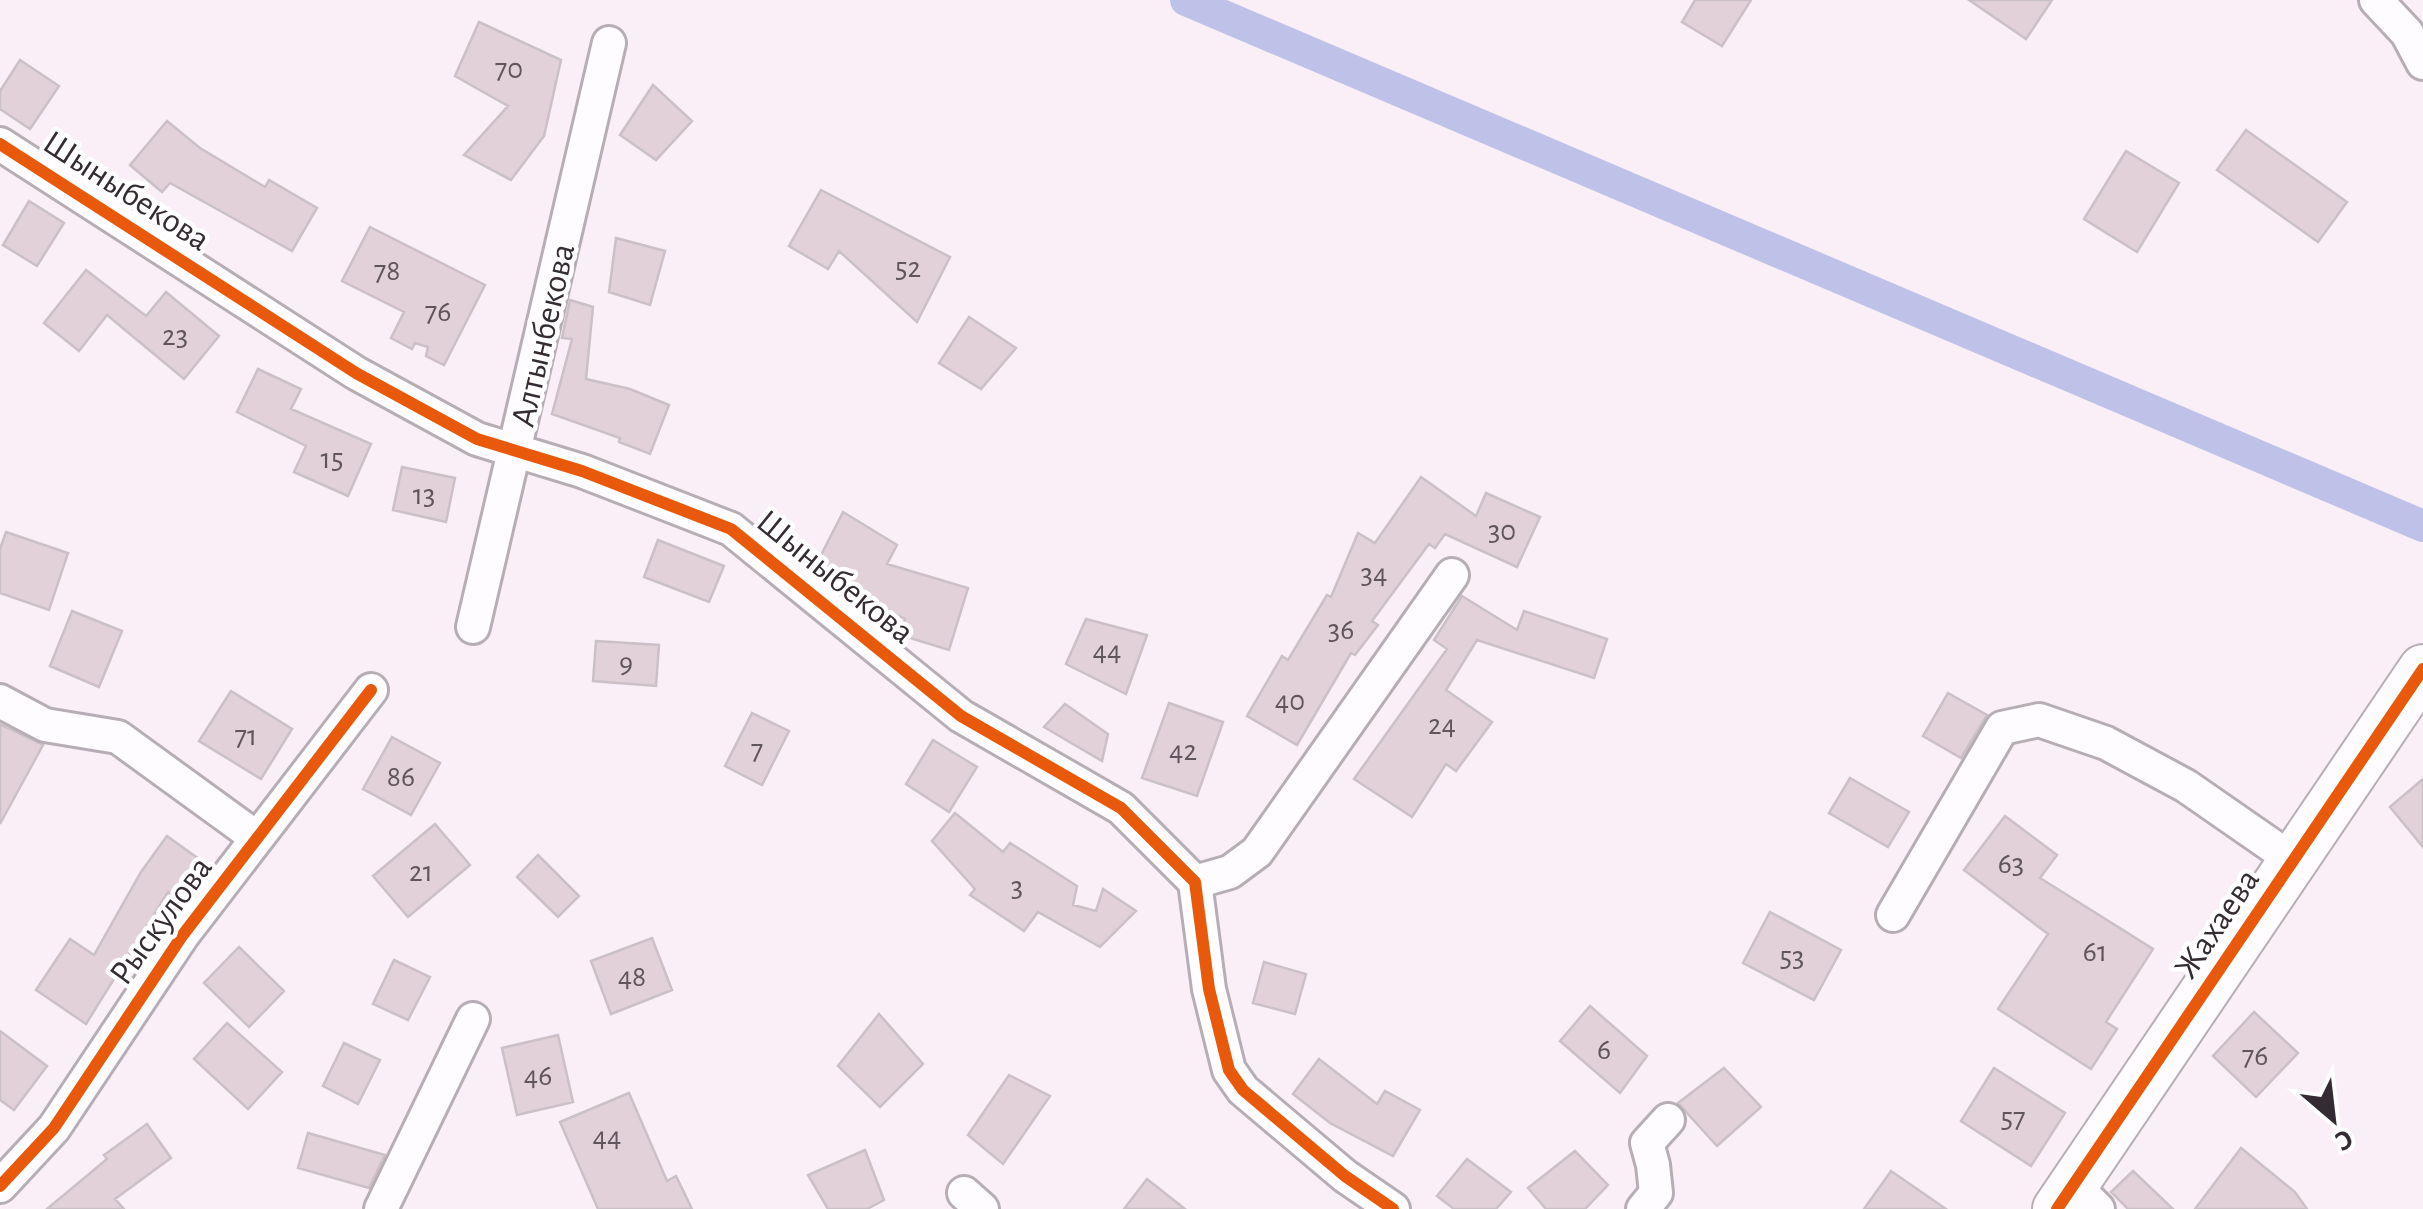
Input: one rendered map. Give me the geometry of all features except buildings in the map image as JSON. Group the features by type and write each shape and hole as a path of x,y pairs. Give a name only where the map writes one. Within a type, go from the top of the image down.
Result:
{"street":[{"path":"2376,0 2407,33 2423,63"},
{"name":"Алтынбекова","path":"473,627 610,43"},
{"name":"Шыныбекова","path":"0,144 356,374 477,439 582,471 732,529 961,716 1121,808 1194,882"},
{"path":"1393,1209 1345,1176 1257,1102 1229,1070 1209,989 1194,882 1230,872 1257,852 1452,575"},
{"name":"Жахаева","path":"2076,1201 2294,861 2423,669"},
{"name":"Рыскулова","path":"0,1186 54,1128 182,936 371,690"},
{"path":"0,702 45,725 118,736 257,838"},
{"path":"1893,915 2002,728 2039,720 2106,743 2186,786 2294,861"},
{"path":"380,1209 473,1019"},
{"path":"1643,1209 1656,1193 1654,1165 1646,1143 1668,1120"}],"waterway":[{"path":"1186,0 2423,526"}],"cycle path":[{"path":"0,144 356,373 477,439 582,471 731,529 961,716 1121,808 1195,882 1209,989 1229,1070 1243,1090 1345,1176 1393,1209"},
{"path":"2057,1209 2423,669"},
{"path":"0,1186 54,1128 182,936 371,690"}]}
